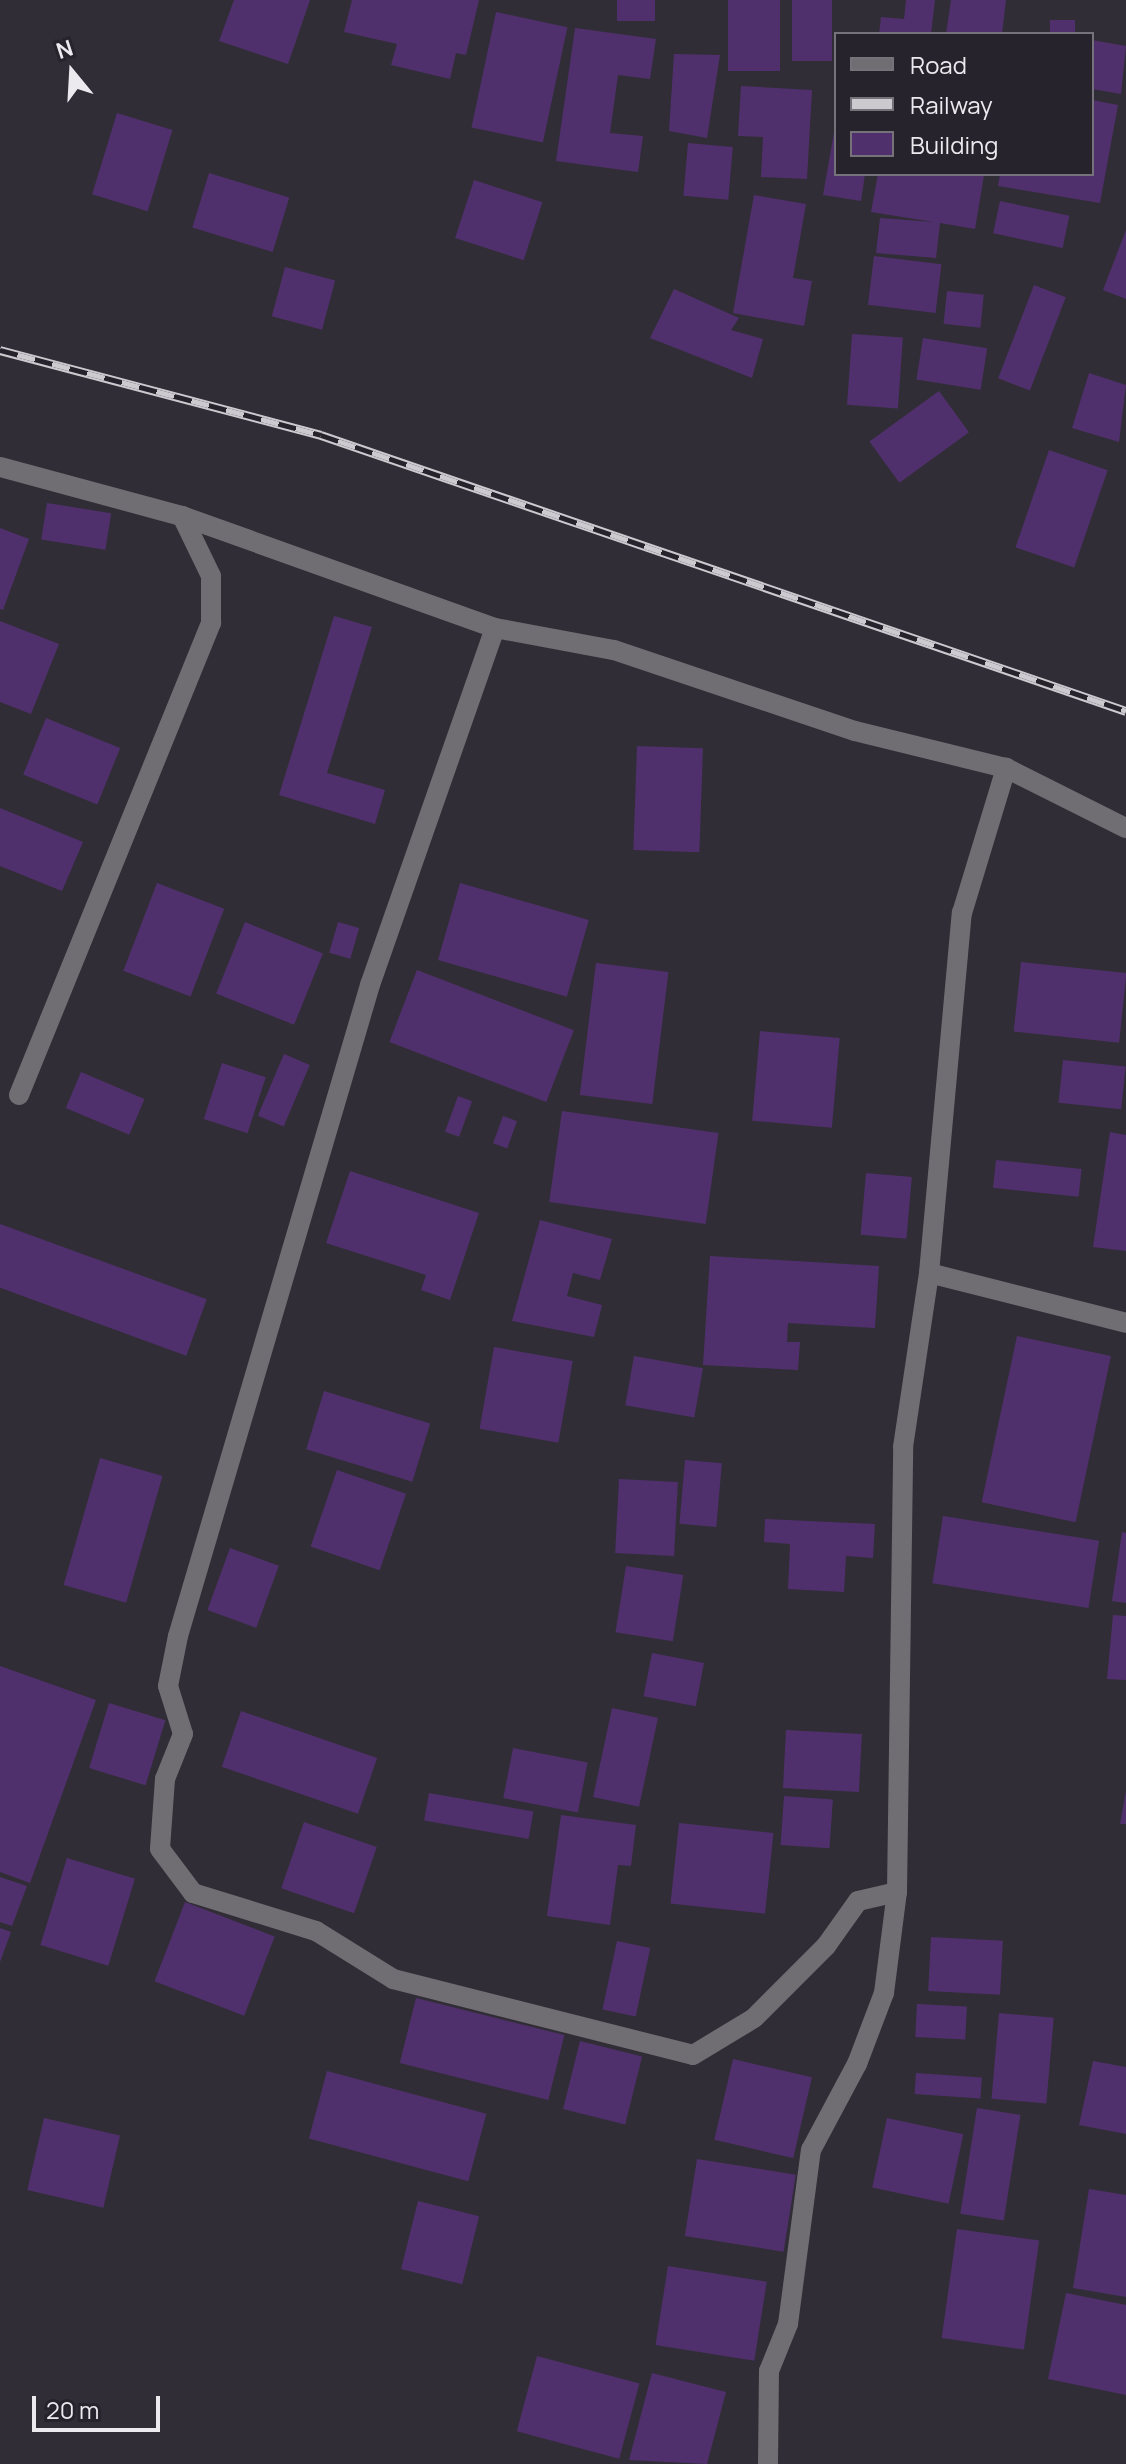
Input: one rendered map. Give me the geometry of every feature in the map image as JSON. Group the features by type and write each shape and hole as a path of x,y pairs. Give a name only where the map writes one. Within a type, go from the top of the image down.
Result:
{"street":[{"path":"0,467 182,516 495,628 614,650 855,731 1006,768 1126,828"},
{"path":"19,1095 211,623 211,576 182,516"},
{"path":"495,628 370,985 178,1636 168,1686 183,1734 165,1779 160,1849 193,1893 316,1931 393,1979 693,2055 754,2018 826,1946 858,1901 897,1892"},
{"path":"768,2464 769,2371 799,2264 811,2150 857,2064 884,1993 897,1892 903,1447 929,1273 962,913 1006,768"},
{"path":"929,1273 1126,1323"}],"building":[{"path":"234,0 310,0 288,64 219,41"},
{"path":"352,0 479,0 466,55 456,53 450,79 391,65 397,44 344,32"},
{"path":"617,0 655,0 655,21 617,21"},
{"path":"728,0 780,0 780,71 728,71"},
{"path":"792,0 832,0 832,61 792,61"},
{"path":"906,0 935,0 931,32 879,32 881,17 904,19"},
{"path":"951,0 1006,0 1002,32 946,32"},
{"path":"496,12 567,27 543,143 471,127"},
{"path":"1050,20 1075,20 1075,32 1050,32"},
{"path":"575,28 656,39 650,79 618,75 610,133 643,136 638,172 556,161"},
{"path":"1094,40 1126,46 1121,94 1094,89"},
{"path":"674,54 720,55 707,138 669,131"},
{"path":"741,86 812,90 807,179 761,177 763,137 738,136"},
{"path":"1094,100 1118,105 1100,203 998,186 1000,176 1094,176"},
{"path":"117,113 172,130 148,211 92,194"},
{"path":"834,132 834,176 865,176 861,201 823,195"},
{"path":"688,143 733,147 728,200 683,196"},
{"path":"209,173 289,198 273,252 192,228"},
{"path":"878,176 984,176 975,229 940,223 936,258 876,253 880,218 934,222 871,212"},
{"path":"474,180 542,202 524,260 455,238"},
{"path":"754,195 806,204 793,278 812,281 804,326 733,313"},
{"path":"1000,201 1069,216 1063,248 993,233"},
{"path":"1126,230 1126,299 1103,290"},
{"path":"874,256 941,264 936,313 868,305"},
{"path":"285,267 335,280 322,330 272,316"},
{"path":"1034,285 1066,297 1030,391 998,378"},
{"path":"674,289 739,318 731,330 763,339 752,378 650,338"},
{"path":"947,291 984,295 980,328 944,324"},
{"path":"852,334 903,338 898,408 847,405"},
{"path":"923,338 987,348 981,390 916,379"},
{"path":"1089,373 1126,385 1119,442 1072,428"},
{"path":"939,391 969,432 899,483 869,442"},
{"path":"1049,450 1108,470 1074,568 1015,547"},
{"path":"47,503 111,513 105,550 41,540"},
{"path":"0,528 29,539 3,610 0,609"},
{"path":"334,616 372,627 327,773 385,790 375,824 279,795"},
{"path":"0,621 59,644 31,714 0,702"},
{"path":"46,718 120,748 97,805 23,775"},
{"path":"637,746 703,748 699,852 633,850"},
{"path":"0,808 83,842 62,891 0,866"},
{"path":"157,883 224,909 191,997 123,971"},
{"path":"460,883 589,920 567,997 438,960"},
{"path":"245,922 323,953 294,1025 216,993"},
{"path":"338,922 359,928 350,959 329,953"},
{"path":"1021,962 1126,973 1119,1043 1014,1032"},
{"path":"596,963 668,972 652,1104 580,1095"},
{"path":"417,970 574,1030 546,1102 389,1042"},
{"path":"760,1031 840,1038 832,1128 752,1121"},
{"path":"284,1054 310,1065 284,1127 258,1116"},
{"path":"1063,1060 1126,1067 1121,1109 1059,1103"},
{"path":"222,1063 266,1077 248,1133 204,1119"},
{"path":"81,1072 145,1099 129,1135 66,1108"},
{"path":"458,1096 472,1101 459,1137 445,1132"},
{"path":"562,1111 718,1133 706,1224 549,1202"},
{"path":"503,1116 517,1121 507,1148 493,1143"},
{"path":"1110,1132 1126,1135 1126,1251 1093,1247"},
{"path":"996,1160 1082,1169 1079,1197 993,1188"},
{"path":"350,1171 479,1213 450,1300 421,1290 426,1275 326,1243"},
{"path":"866,1173 912,1177 906,1239 861,1235"},
{"path":"540,1220 612,1239 600,1280 573,1273 567,1296 602,1305 594,1337 512,1321"},
{"path":"0,1224 207,1299 186,1356 0,1288"},
{"path":"710,1256 879,1266 875,1328 788,1323 787,1342 800,1342 798,1370 703,1365"},
{"path":"1017,1336 1111,1356 1076,1522 982,1502"},
{"path":"494,1347 573,1361 558,1443 480,1429"},
{"path":"634,1356 703,1368 694,1417 625,1405"},
{"path":"324,1391 430,1423 412,1482 306,1449"},
{"path":"100,1458 162,1476 126,1603 64,1585"},
{"path":"685,1460 722,1463 716,1527 679,1524"},
{"path":"337,1470 406,1494 380,1570 311,1547"},
{"path":"619,1479 678,1482 674,1556 615,1553"},
{"path":"943,1516 1099,1541 1088,1608 932,1583"},
{"path":"765,1519 875,1524 873,1558 846,1556 844,1592 788,1589 790,1544 764,1542"},
{"path":"1122,1532 1126,1533 1126,1603 1112,1601"},
{"path":"230,1548 279,1566 256,1628 207,1610"},
{"path":"626,1566 683,1575 673,1641 616,1632"},
{"path":"1113,1615 1126,1616 1126,1680 1107,1679"},
{"path":"652,1653 704,1663 696,1706 644,1696"},
{"path":"0,1666 96,1700 30,1883 0,1872"},
{"path":"109,1703 165,1720 146,1785 89,1768"},
{"path":"612,1708 658,1718 639,1807 593,1797"},
{"path":"241,1711 377,1758 358,1814 222,1767"},
{"path":"786,1730 862,1734 859,1792 783,1788"},
{"path":"513,1748 588,1763 578,1813 503,1798"},
{"path":"1126,1791 1126,1824 1120,1824"},
{"path":"429,1793 533,1811 529,1839 424,1821"},
{"path":"784,1796 833,1799 829,1848 781,1845"},
{"path":"561,1815 636,1825 631,1866 618,1865 610,1925 547,1916"},
{"path":"304,1822 377,1847 354,1913 281,1888"},
{"path":"679,1823 773,1833 765,1913 671,1904"},
{"path":"67,1858 135,1879 108,1966 40,1945"},
{"path":"0,1877 27,1886 12,1926 0,1922"},
{"path":"185,1902 275,1936 244,2016 155,1981"},
{"path":"0,1928 11,1932 0,1962"},
{"path":"931,1937 1003,1941 1000,1995 928,1991"},
{"path":"617,1941 650,1948 636,2017 602,2009"},
{"path":"416,1998 564,2035 548,2100 400,2063"},
{"path":"917,2004 967,2007 965,2040 915,2037"},
{"path":"999,2013 1054,2018 1046,2103 992,2099"},
{"path":"580,2041 642,2056 625,2124 563,2109"},
{"path":"733,2059 812,2077 793,2158 714,2140"},
{"path":"1093,2061 1126,2067 1126,2134 1079,2125"},
{"path":"327,2071 486,2114 468,2181 309,2139"},
{"path":"916,2073 982,2078 980,2099 915,2094"},
{"path":"977,2108 1020,2115 1004,2221 960,2214"},
{"path":"44,2118 120,2136 103,2208 27,2190"},
{"path":"887,2118 963,2134 949,2204 872,2187"},
{"path":"697,2159 796,2175 784,2252 685,2236"},
{"path":"1089,2189 1126,2195 1126,2297 1073,2288"},
{"path":"418,2201 479,2216 462,2284 401,2269"},
{"path":"957,2229 1039,2241 1024,2349 942,2338"},
{"path":"668,2266 767,2282 754,2361 655,2345"},
{"path":"1066,2293 1126,2305 1126,2395 1048,2379"},
{"path":"537,2356 639,2383 619,2459 517,2431"},
{"path":"652,2373 726,2392 707,2464 629,2460"}],"railway":[{"path":"0,350 321,435 1126,711"}]}
